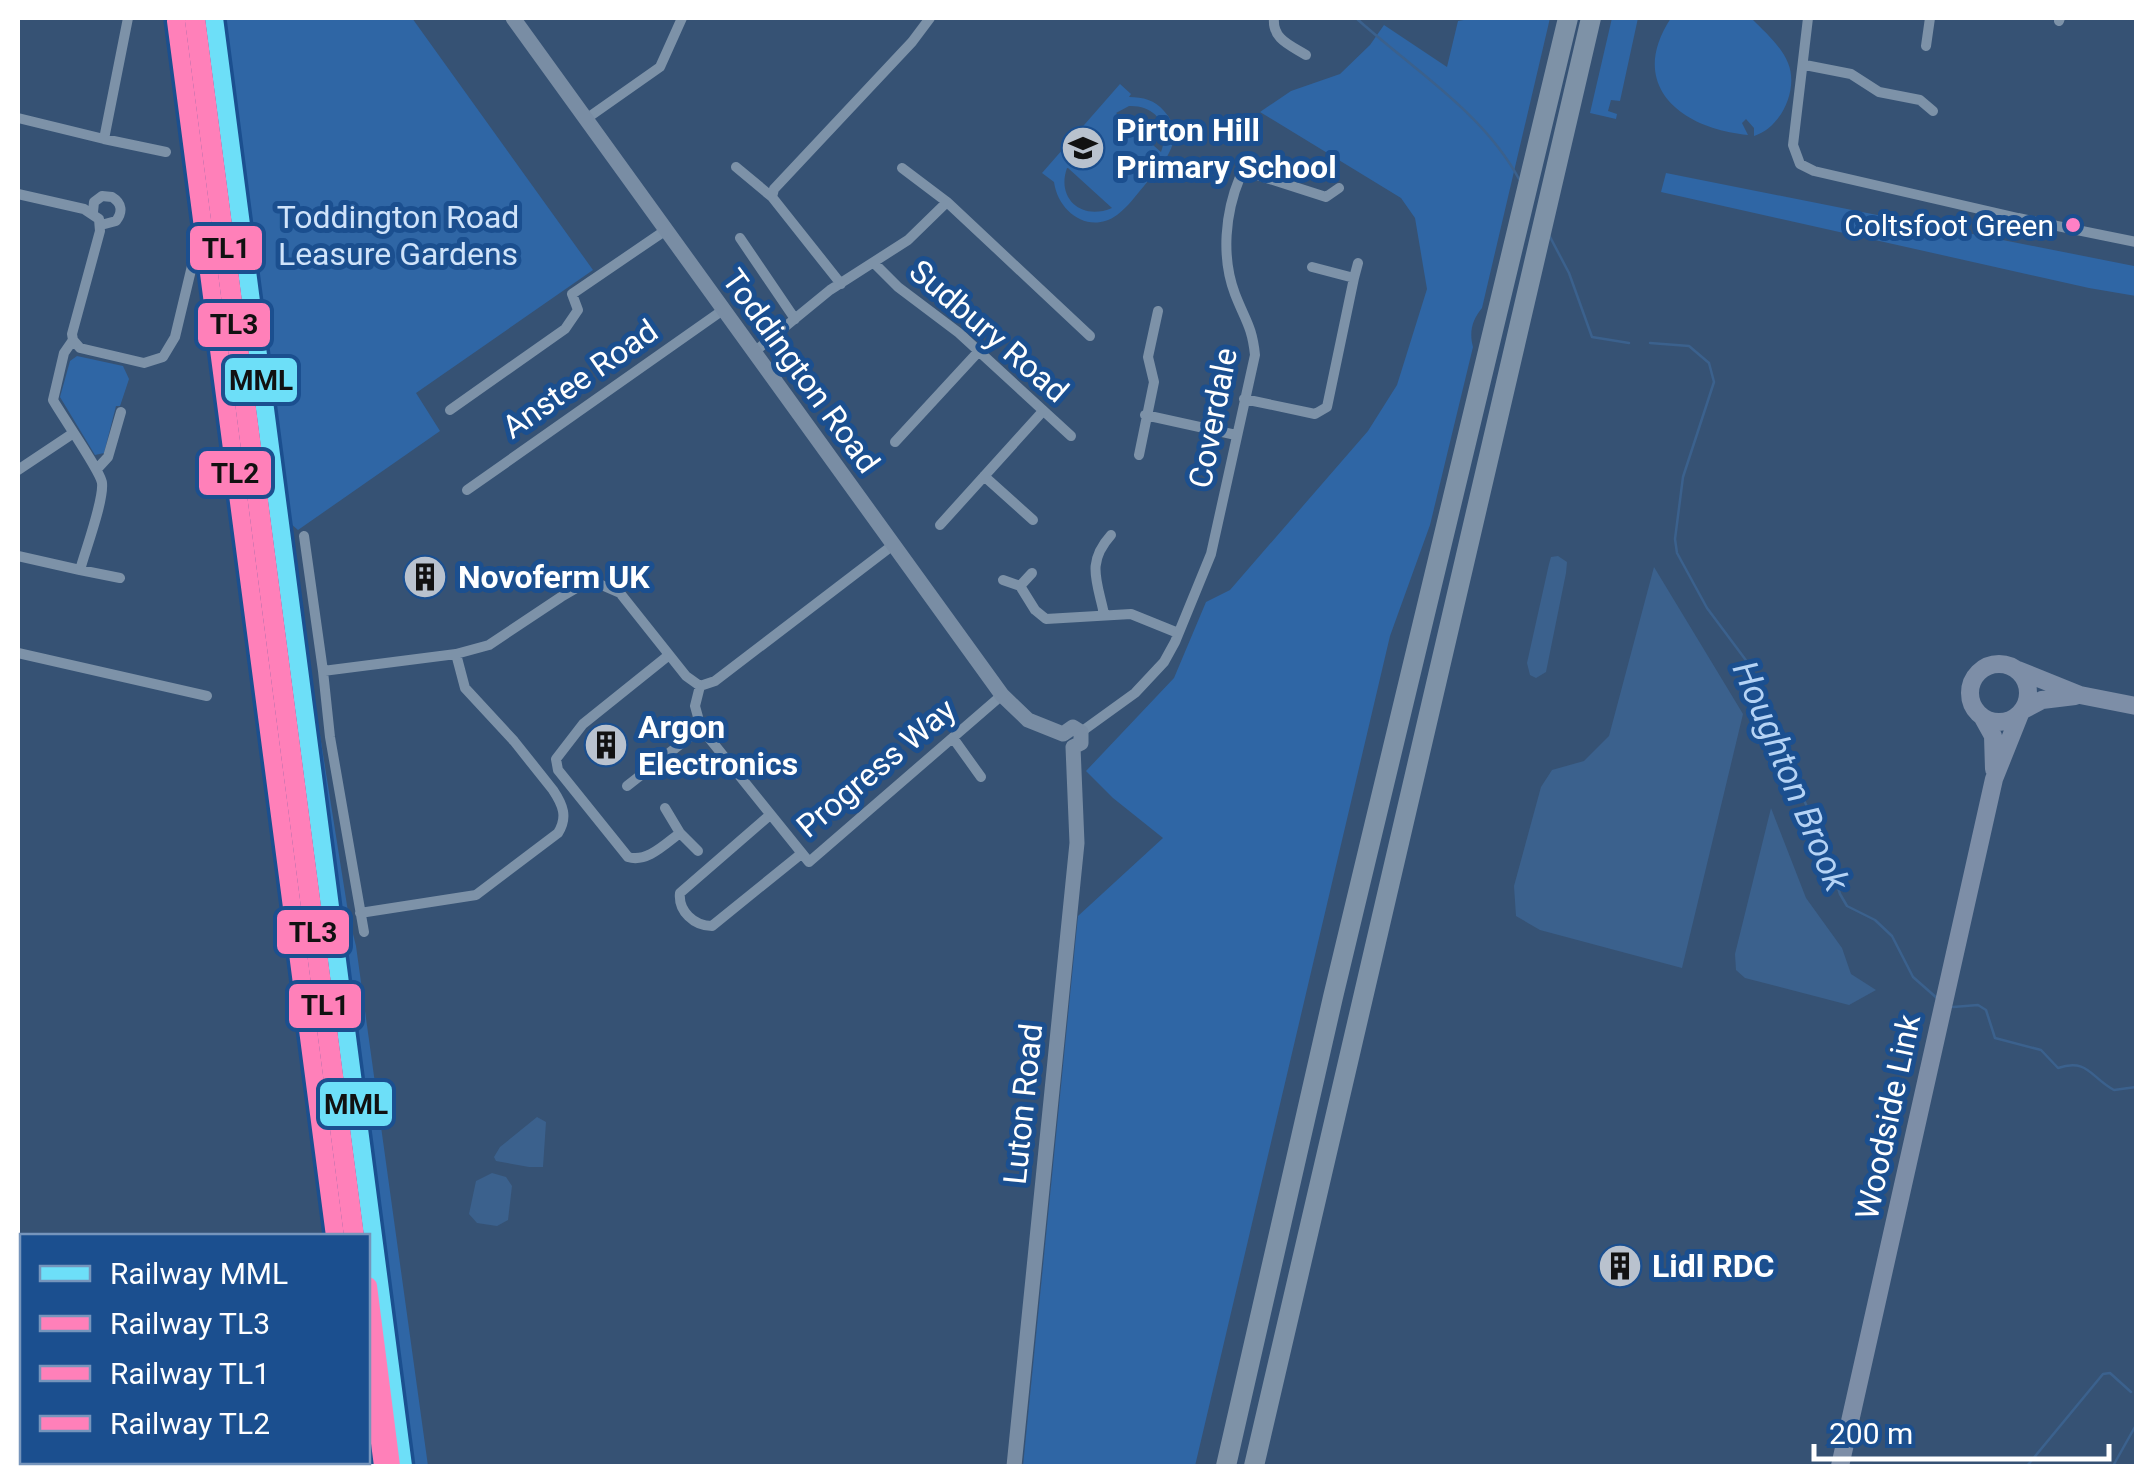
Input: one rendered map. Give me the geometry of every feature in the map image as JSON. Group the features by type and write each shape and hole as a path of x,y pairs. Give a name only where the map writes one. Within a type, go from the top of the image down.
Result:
{"highway":[{"path":"1560,104 1568,18"},
{"path":"1256,1466 1548,202 1552,136 1591,18"},
{"path":"1226,1466 1532,175 1552,136"},
{"path":"1214,1466 1298,1116 1334,998"}],"main road":[{"name":"Toddington Road","path":"513,18 1002,695 1028,720 1063,734"},
{"path":"2080,695 2042,700 2006,722 1983,718 1970,700 1976,675 1999,664 2080,695 2136,706"},
{"path":"2016,670 2028,688 2021,712"},
{"name":"Woodside Link","path":"1840,1466 1994,780 2021,712"},
{"name":"Woodside Link","path":"1983,718 1993,736 1994,780"},
{"path":"1073,727 1081,732 1081,743 1074,747 1064,744 1063,734 1073,727"},
{"name":"Luton Road","path":"1014,1466 1077,842 1074,747"}],"street":[{"path":"104,139 128,18"},
{"path":"586,119 660,67 682,18"},
{"path":"772,197 774,189 930,18"},
{"path":"1274,18 1272,23 1279,38 1306,56"},
{"path":"1808,18 1793,142 1796,158 1810,170 2136,242"},
{"path":"1926,46 1930,18"},
{"path":"1805,65 1851,74 1880,92 1921,94 1933,111"},
{"path":"18,118 166,152"},
{"path":"736,167 772,197 840,284"},
{"path":"902,168 948,202 1090,336"},
{"name":"Coverdale","path":"1081,732 1134,693 1164,662 1210,554 1255,354 1252,329 1234,294 1226,255 1234,192 1240,177 1248,172 1326,196 1339,188"},
{"path":"18,194 92,212 101,226 54,400 97,468 102,484 80,570"},
{"path":"92,212 94,202 102,196 112,197 120,204 116,221 101,226"},
{"path":"753,353 840,284 908,240 948,202"},
{"path":"450,410 572,322 578,306 572,294 666,230"},
{"path":"740,238 794,320"},
{"path":"73,340 80,348 123,359 144,363 162,357 175,337 197,246"},
{"name":"Sudbury Road","path":"874,263 979,351 1071,436"},
{"path":"1244,398 1315,414 1324,412 1358,263"},
{"path":"1312,267 1354,278"},
{"name":"Anstee Road","path":"467,490 723,310"},
{"path":"1138,455 1154,382 1148,357 1158,311"},
{"path":"895,442 979,351"},
{"path":"940,525 1043,411"},
{"path":"97,468 108,457 120,412"},
{"path":"1145,415 1236,435"},
{"path":"18,470 72,434"},
{"path":"984,476 1033,520"},
{"path":"1104,614 1094,562 1111,535"},
{"path":"304,536 330,737 364,932"},
{"path":"323,671 456,654 490,644 585,583 597,582 620,593 669,656 700,686 715,681 892,544"},
{"path":"18,556 120,578"},
{"path":"1020,586 1032,573"},
{"path":"1004,580 1020,586 1046,619 1131,614 1178,633"},
{"path":"18,653 206,696"},
{"path":"360,913 476,895 558,833 564,824 564,812 554,792 462,684 456,654"},
{"path":"669,656 584,724 559,752 556,764 628,857 636,860 650,854 680,833"},
{"path":"627,786 702,728 696,706 700,686"},
{"name":"Progress Way","path":"702,728 809,862 1002,695"},
{"path":"953,738 981,777"},
{"path":"665,808 698,852"},
{"path":"770,814 680,893 680,902 688,915 700,925 712,926 801,854"}],"green space":[{"path":"187,18 193,18 219,214 207,161"},
{"name":"Toddington Road Leasure Gardens","path":"222,18 412,18 593,270 416,393 440,431 298,530 290,523 293,565 356,946 428,1466 408,1466"},
{"path":"1550,18 1482,308 1472,326 1473,347 1430,525 1390,636 1195,1466 1023,1466 1078,916 1163,838 1086,771 1174,678 1206,602 1230,590 1368,431 1397,385 1427,289 1415,218 1401,198 1260,112 1291,91 1340,74 1384,25 1447,67 1458,21"},
{"path":"1612,18 1638,18 1620,101 1611,100 1608,111 1617,114 1616,119 1590,113"},
{"path":"1671,18 1752,19 1767,34 1785,57 1791,73 1785,106 1772,125 1754,136 1754,128 1746,119 1742,123 1748,135 1724,131 1702,124 1668,100 1658,83 1655,64 1659,42"},
{"path":"1120,84 1131,94 1129,97 1157,104 1171,121 1173,141 1165,160 1125,208 1106,221 1086,221 1068,211 1054,182 1042,173","holes":["1129,106 1147,109 1159,119 1164,134 1161,152 1116,113","1068,168 1112,208 1091,212 1074,205 1065,189"]},
{"path":"1666,173 2134,266 2136,296 1661,192"},
{"path":"219,219 352,1234 336,1234 270,619 225,302"},
{"path":"77,356 123,366 129,379 120,406 116,406 104,453 95,455 60,397 70,361"}],"shaded area":[{"path":"1558,556 1567,562 1566,573 1546,672 1536,678 1530,675 1527,663 1551,557"},
{"path":"1654,567 1743,714 1682,968 1540,930 1516,916 1514,886 1541,787 1552,770 1584,761 1609,736"},
{"path":"1771,808 1806,898 1842,948 1851,974 1876,990 1849,1005 1745,978 1736,970 1735,954"},
{"path":"537,1117 546,1122 543,1167 496,1161 494,1157 500,1147"},
{"path":"492,1173 506,1177 512,1186 508,1220 497,1226 477,1223 469,1214 476,1181"}],"waterway":[{"name":"Houghton Brook","path":"1356,18 1466,112 1504,155 1519,179"},
{"name":"Houghton Brook","path":"1549,235 1569,273 1592,337 1629,343"},
{"name":"Houghton Brook","path":"1650,343 1689,346 1709,363 1714,382 1683,477 1675,539 1677,553 1707,608 1748,663 1761,689 1847,906 1875,920 1892,936 1913,977 1938,999"},
{"name":"Houghton Brook","path":"1953,1007 1978,1005 1986,1010 1995,1038 2041,1050 2058,1068 2083,1067 2114,1090 2136,1087"},
{"path":"2027,1466 2103,1374 2110,1373 2131,1392"},
{"path":"2113,1466 2136,1425"}],"rail line":[{"name":"TL1","path":"196,18 355,1234"},
{"name":"MML","path":"214,18 403,1466"},
{"name":"TL2","path":"176,21 335,1234"},
{"name":"TL3","path":"194,21 353,1234"},
{"name":"TL1","path":"370,1302 391,1466"},
{"name":"TL3","path":"370,1365 383,1466"}],"place":[{"name":"Pirton Hill Primary School","path":"1083,148"},
{"name":"Coltsfoot Green","path":"2073,225"},
{"name":"Novoferm UK","path":"425,577"},
{"name":"Argon Electronics","path":"606,745"},
{"name":"Lidl RDC","path":"1620,1266"}]}
